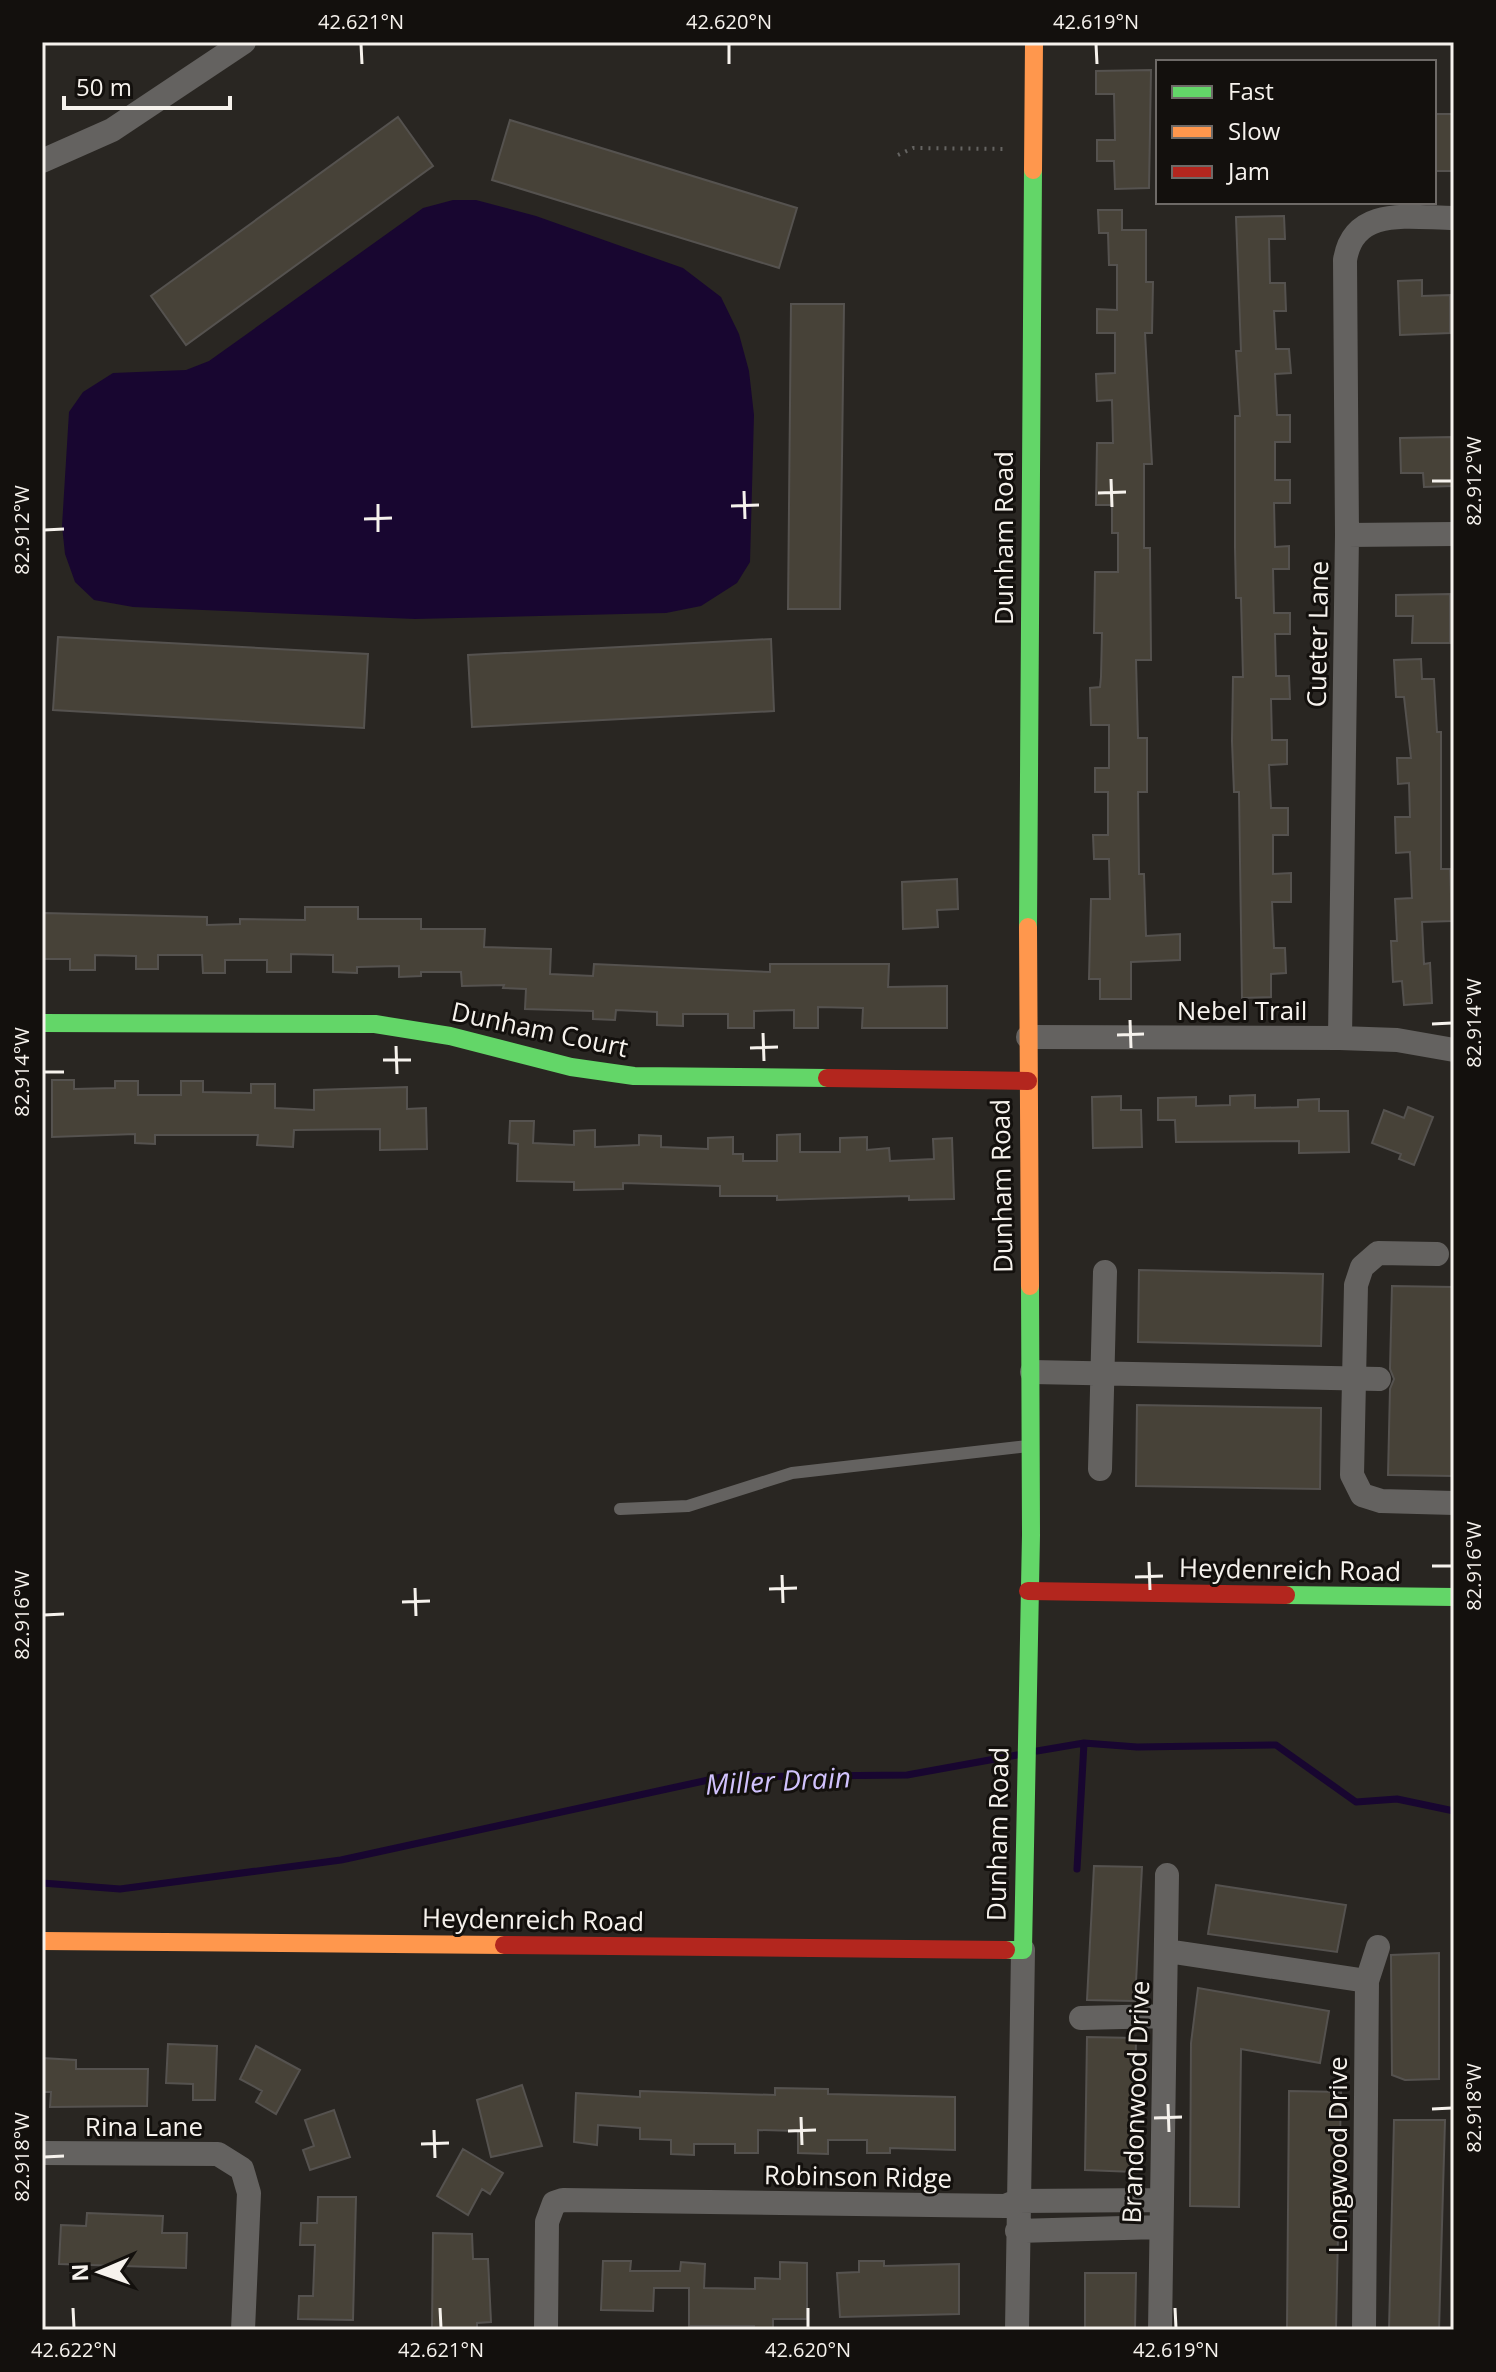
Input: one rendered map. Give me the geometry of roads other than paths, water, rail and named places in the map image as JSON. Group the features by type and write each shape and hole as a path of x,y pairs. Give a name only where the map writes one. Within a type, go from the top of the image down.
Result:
{"street":[{"path":"42,161 112,130 244,42"},
{"name":"Dunham Road","path":"1017,2330 1032,1372 1028,1037 1034,42"},
{"name":"Cueter Lane","path":"1340,1038 1347,535 1345,260 1354,233 1370,221 1454,218"},
{"path":"1347,535 1454,534"},
{"name":"Dunham Court","path":"42,1023 375,1024 462,1039 571,1067 634,1076 1028,1081"},
{"name":"Nebel Trail","path":"1028,1037 1340,1038 1416,1042 1454,1050"},
{"path":"1437,1254 1378,1253 1362,1267 1356,1285 1352,1475 1362,1495 1381,1501 1454,1503"},
{"path":"1100,1469 1105,1272"},
{"path":"1032,1372 1379,1379"},
{"name":"Heydenreich Road","path":"1028,1591 1454,1597"},
{"name":"Brandonwood Drive","path":"1160,2330 1159,2227 1167,1875"},
{"name":"Heydenreich Road","path":"42,1941 1023,1950"},
{"name":"Longwood Drive","path":"1364,2330 1367,1981 1378,1947"},
{"path":"1167,1951 1367,1981"},
{"path":"1081,2018 1164,2016"},
{"name":"Rina Lane","path":"42,2153 218,2154 242,2169 249,2193 243,2330"},
{"name":"Robinson Ridge","path":"546,2330 547,2222 554,2203 591,2199 1005,2206 1017,2201 1161,2200"},
{"path":"1017,2231 1159,2227"}],"lane":[{"path":"620,1509 688,1506 792,1473 1031,1445"}],"waterway":[{"name":"Miller Drain","path":"1037,1751 1084,1743 1137,1747 1276,1745 1356,1802 1397,1799 1454,1811"},
{"path":"1077,1869 1084,1743"},
{"name":"Miller Drain","path":"42,1883 120,1889 341,1860 722,1777 907,1775 1017,1755"}]}
